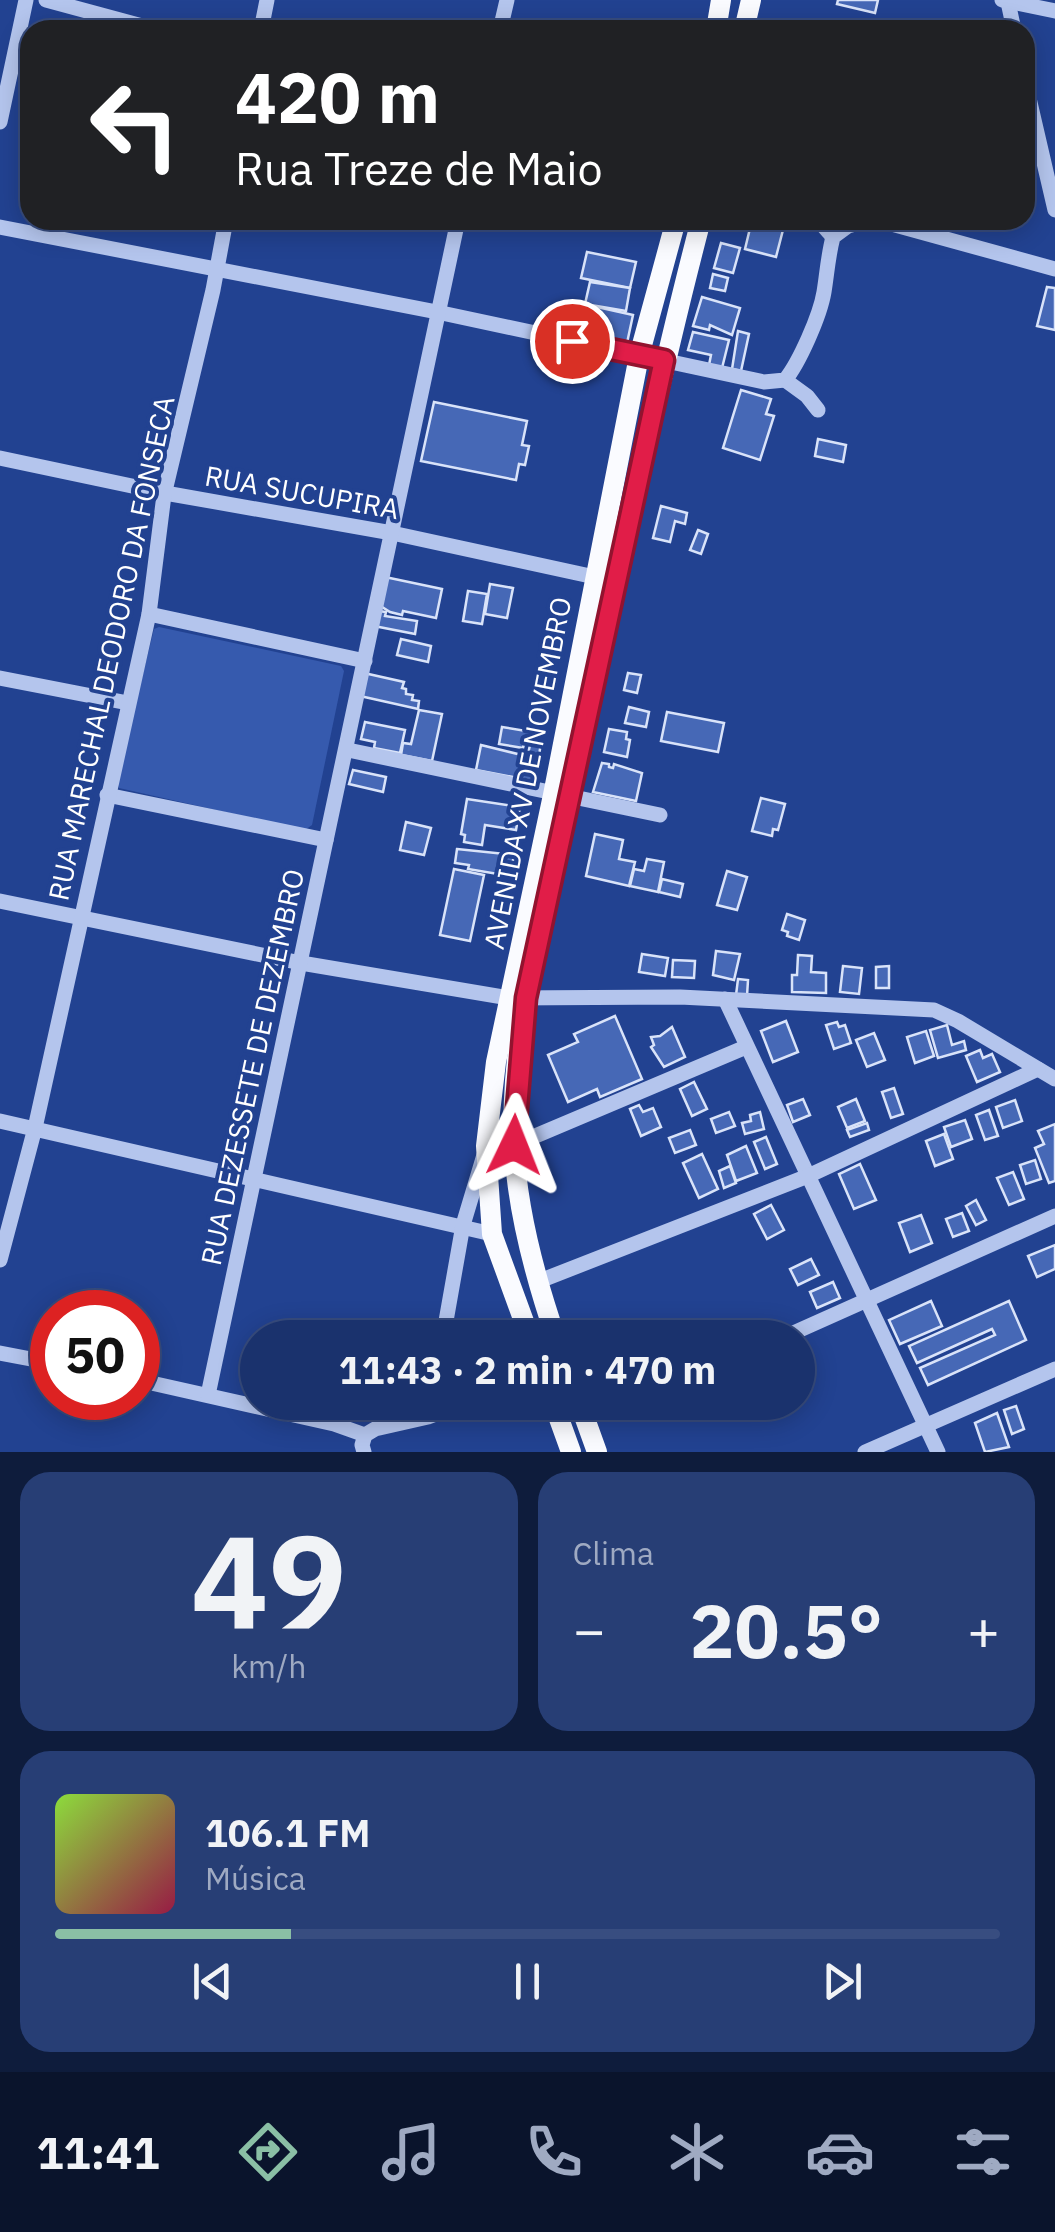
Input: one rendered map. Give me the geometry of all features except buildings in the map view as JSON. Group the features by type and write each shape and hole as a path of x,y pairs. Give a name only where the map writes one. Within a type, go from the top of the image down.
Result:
{"main road":[{"name":"AVENIDA XV DE NOVEMBRO","path":"562,797 594,577 640,356 673,230"},
{"name":"AVENIDA XV DE NOVEMBRO","path":"523,1320 492,1234 486,1146 496,1062 518,998 562,797 618,583 664,360 699,230"},
{"name":"AVENIDA XV DE NOVEMBRO","path":"518,998 514,1145 537,1282 550,1320"},
{"path":"560,1420 572,1452"},
{"path":"586,1420 597,1452"}],"street":[{"path":"46,0 120,20"},
{"path":"1005,1 1055,11"},
{"path":"0,122 20,28"},
{"path":"1035,123 1055,210"},
{"path":"0,227 437,312 764,382 784,380 794,370 824,295 825,267 833,237 843,230"},
{"name":"RUA MARECHAL DEODORO DA FONSECA","path":"0,1260 34,1128 149,614 165,493 224,230"},
{"name":"RUA DEZESSETE DE DEZEMBRO","path":"208,1395 456,230"},
{"path":"827,230 833,237"},
{"path":"913,230 1055,270"},
{"path":"784,380 807,396 818,410"},
{"name":"RUA SUCUPIRA","path":"0,458 165,493 392,532 618,583"},
{"path":"149,614 365,661"},
{"path":"0,678 128,703"},
{"path":"348,750 660,815"},
{"path":"108,795 326,840"},
{"path":"0,901 301,963 518,998 725,999 934,1010 958,1020 1055,1079"},
{"path":"725,999 938,1452"},
{"path":"514,1145 746,1048"},
{"path":"537,1282 808,1176 1038,1069"},
{"path":"0,1121 463,1224 492,1234"},
{"path":"446,1320 463,1224 486,1146"},
{"path":"815,1324 1055,1216"},
{"path":"0,1353 30,1359"},
{"path":"865,1452 1055,1369"},
{"path":"160,1385 334,1424 363,1444 375,1429 401,1420"}],"shaded area":[{"path":"154,629 341,666 344,671 312,825 305,830 119,788 117,780"}],"route":[{"path":"514,1145 514,1107 526,998 664,360 572,341"}]}
